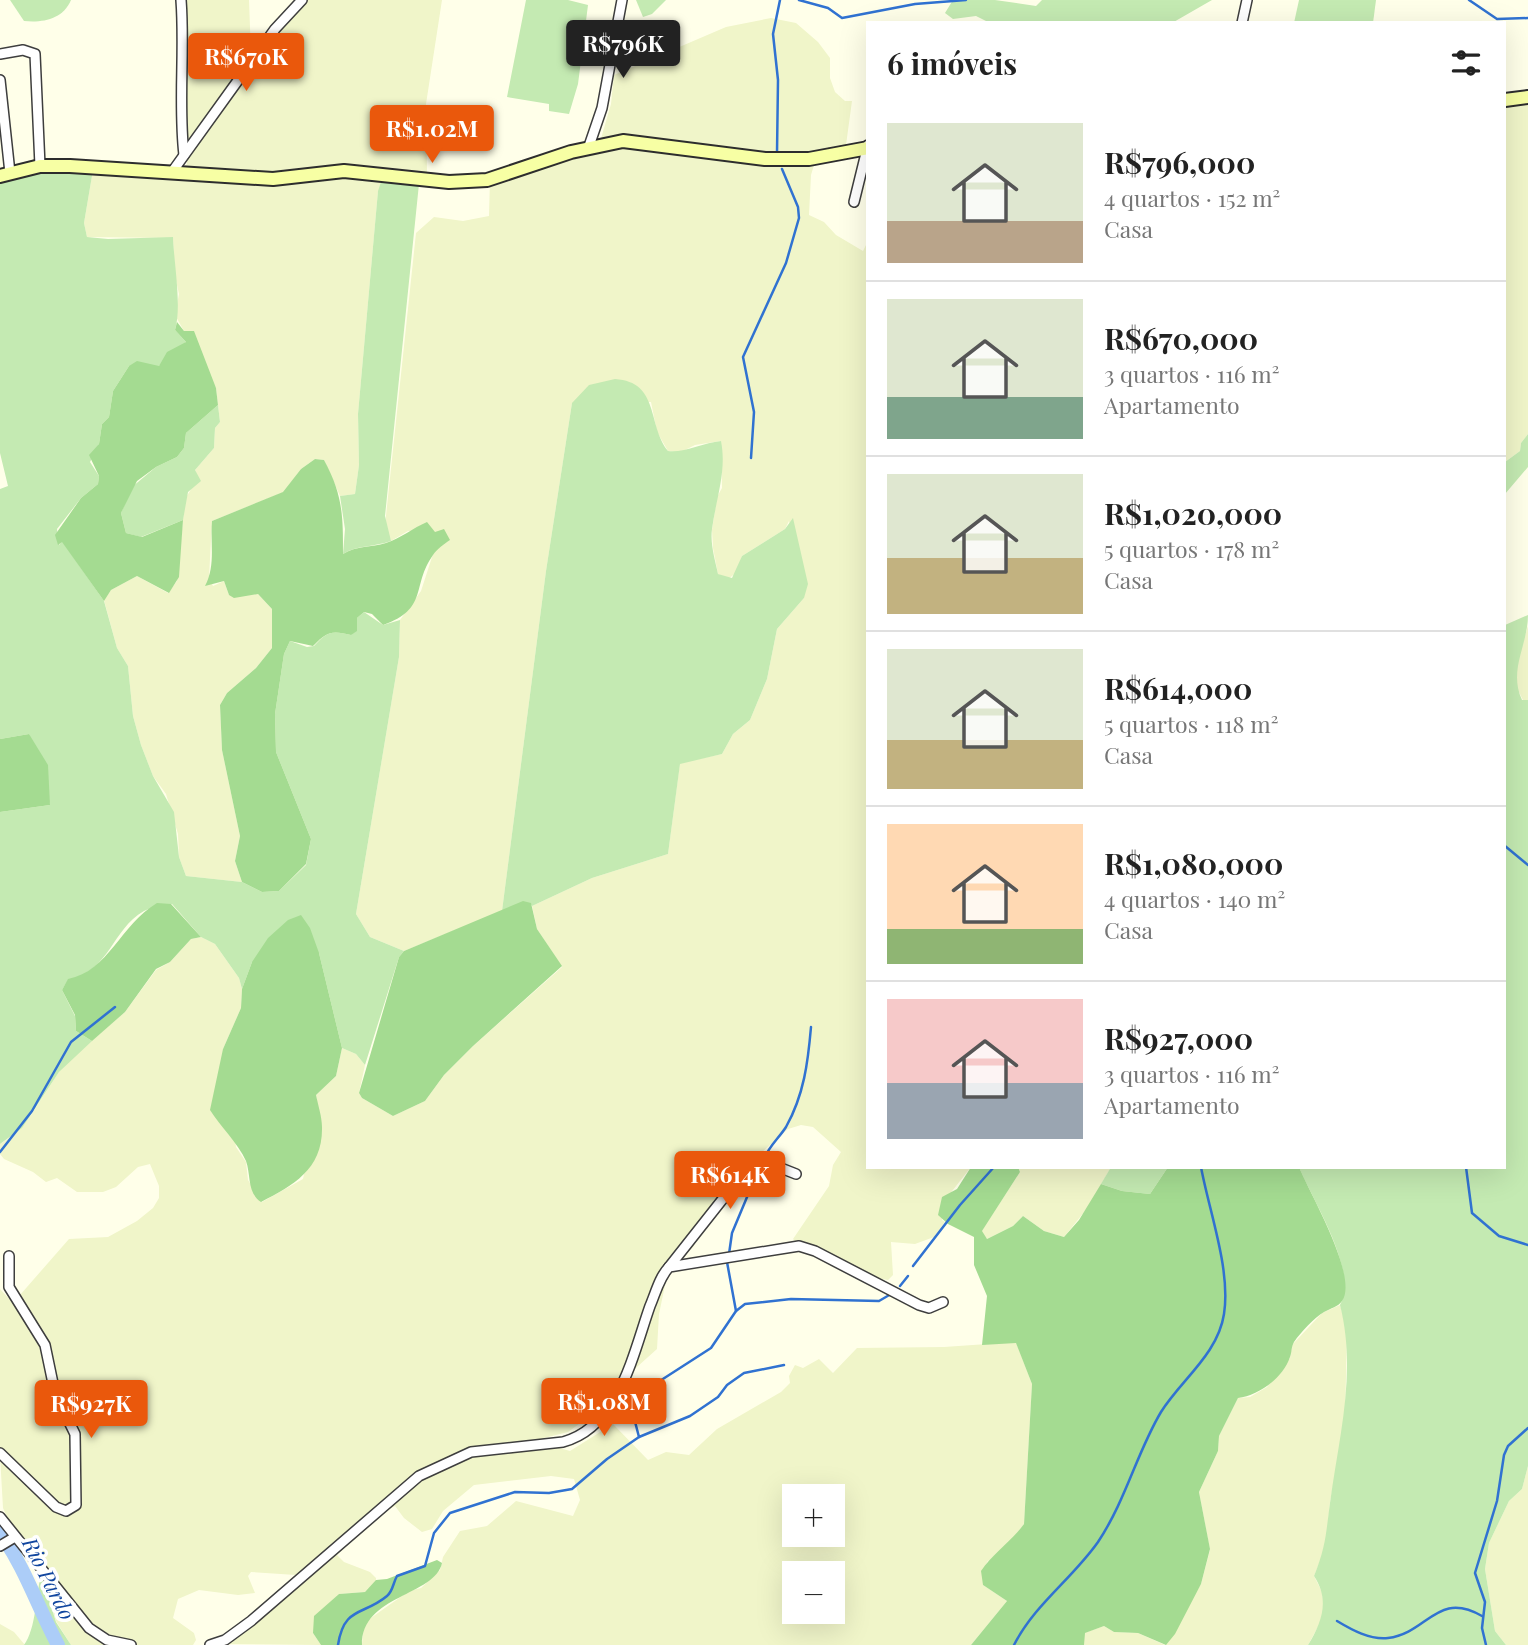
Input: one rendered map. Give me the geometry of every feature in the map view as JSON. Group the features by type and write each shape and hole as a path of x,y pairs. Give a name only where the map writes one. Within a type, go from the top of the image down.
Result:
{"street":[{"path":"181,0 184,22 180,73 184,155"},
{"path":"172,172 275,29 302,0"},
{"path":"588,149 602,108 622,0"},
{"path":"1242,21 1247,0"},
{"path":"0,54 23,50 35,54 40,166"},
{"path":"0,80 5,174 40,166 273,179 344,171 408,180 467,181 509,174 623,141 787,160 866,147"},
{"path":"1506,100 1528,97"},
{"path":"854,202 866,155"},
{"path":"210,1645 225,1640 251,1621 419,1476 462,1455 563,1442 576,1439 595,1426 610,1407 626,1372 660,1280 752,1161 763,1161 796,1174"},
{"path":"669,1267 799,1246 815,1251 919,1306 929,1308 943,1303"},
{"path":"0,1452 56,1507 66,1511 76,1506 75,1434 55,1393 44,1341 9,1287 9,1256"},
{"path":"0,1517 7,1541 94,1632 107,1640 131,1645"}],"green space":[{"path":"10,0 71,0 58,16 24,21"},
{"path":"184,0 249,0 251,55 306,0 442,0 426,104 427,175 378,191 358,414 359,465 355,494 340,496 324,460 315,459 301,469 284,492 212,521 209,578 213,586 224,581 229,595 258,594 272,609 272,648 256,668 227,693 220,705 222,750 240,836 235,861 242,882 186,876 179,857 178,834 166,794 153,776 141,745 133,716 128,666 117,648 104,600 111,590 137,576 168,593 177,581 185,499 198,478 195,470 214,448 215,428 220,422 216,388 175,315 179,294 173,238 87,237 84,223 93,170 172,177 187,164 186,79 190,66"},
{"path":"526,0 568,0 588,5 578,84 569,114 549,111 549,104 507,97"},
{"path":"636,0 666,0 652,14 643,17"},
{"path":"953,0 995,0 1036,6 1042,0 1212,0 1175,21 986,21 976,16 953,19 945,13"},
{"path":"1299,0 1376,0 1373,21 1294,21"},
{"path":"771,18 796,23 818,42 830,58 830,78 835,92 845,101 852,101 846,145 839,151 817,155 811,175 809,215 824,222 836,235 863,251 866,245 866,1169 969,1169 949,1195 942,1220 945,1222 934,1237 915,1244 891,1242 893,1275 888,1280 870,1277 823,1250 804,1249 793,1239 829,1186 833,1165 841,1152 813,1127 801,1125 788,1129 761,1153 697,1232 694,1246 668,1271 659,1314 657,1349 618,1384 594,1413 568,1432 544,1438 549,1445 570,1451 613,1424 648,1460 666,1452 689,1455 717,1429 781,1392 790,1383 789,1376 795,1365 803,1368 819,1359 833,1373 857,1348 944,1347 1016,1342 1032,1384 1024,1524 1011,1542 987,1562 983,1585 1007,1601 971,1645 362,1645 363,1629 368,1620 409,1591 421,1588 440,1570 443,1557 460,1531 487,1526 516,1501 573,1516 580,1500 574,1479 551,1476 474,1485 443,1511 432,1529 422,1532 404,1518 395,1506 376,1516 337,1555 344,1562 370,1572 376,1578 376,1583 365,1592 339,1594 313,1633 321,1645 223,1644 238,1637 311,1576 251,1572 248,1576 255,1593 238,1595 199,1590 178,1599 173,1618 194,1633 196,1640 193,1645 71,1645 56,1621 41,1574 15,1535 3,1508 0,1455 0,1289 13,1303 69,1239 108,1237 137,1221 153,1208 159,1198 159,1186 150,1164 138,1167 116,1187 103,1192 77,1192 57,1178 46,1182 33,1172 4,1159 0,1154 0,1144 12,1136 31,1115 59,1072 74,1056 125,1012 156,970 170,962 191,939 201,937 215,944 239,978 242,989 241,1008 223,1049 236,1147 246,1162 248,1180 262,1202 303,1179 318,1108 316,1095 336,1076 342,1048 356,1054 365,1065 359,1093 362,1098 393,1116 425,1101 444,1075 473,1046 562,967 537,929 532,906 592,878 668,854 680,763 722,754 733,734 750,720 767,679 777,629 804,598 789,521 785,529 742,556 736,573 728,579 718,574 712,530 717,497 722,488 721,441 695,445 681,452 668,451 657,432 651,402 572,403 546,571 502,911 404,951 370,937 356,914 399,657 400,620 421,591 433,554 435,532 408,531 391,541 385,525 416,233 434,217 463,221 489,216 490,180 521,176 598,149 611,104 614,75 726,27"},
{"path":"1506,100 1528,102 1528,434 1521,443 1520,451 1506,461"},
{"path":"40,167 93,170 84,223 87,237 173,237 178,298 175,330 186,342 159,366 129,366 113,391 109,417 102,424 99,444 90,462 99,476 98,484 81,498 57,529 59,545 62,541 104,601 117,648 128,666 133,716 141,745 153,776 174,812 179,857 186,876 242,882 262,892 279,891 306,865 311,839 276,752 275,714 284,654 290,641 307,647 314,646 330,633 351,635 357,618 364,612 383,625 400,620 399,657 356,914 370,937 404,951 399,957 365,1065 356,1054 342,1048 319,953 252,962 242,989 239,978 215,944 201,937 172,904 147,910 124,928 93,968 68,980 62,990 75,1016 76,1031 92,1041 59,1072 22,1128 0,1144 0,812 50,805 29,734 0,739 0,489 8,486 0,453 0,178"},
{"path":"385,170 420,174 385,516 391,541 343,554 345,529 340,496 355,494 359,465 358,414 378,191"},
{"path":"177,322 184,331 194,331 216,388 218,405 186,433 184,448 177,457 156,467 137,481 121,513 126,533 142,537 183,520 179,577 169,593 137,576 111,590 104,601 62,542 58,545 55,535 81,498 98,484 99,476 89,455 99,444 102,424 109,417 113,391 129,366 137,361 159,366 167,352 186,342 175,330"},
{"path":"615,379 629,382 646,396 668,451 680,451 721,441 722,474 712,535 718,574 732,578 742,556 785,529 793,518 808,584 804,598 777,629 767,679 750,720 733,734 722,754 680,764 668,854 592,878 532,906 530,903 502,911 546,571 572,403 589,385"},
{"path":"218,405 220,422 215,428 214,448 195,470 201,481 188,492 183,520 141,537 126,533 121,513 132,487 156,467 177,457 184,448 186,433"},
{"path":"1528,434 1528,467 1506,493 1506,461 1520,451 1521,443"},
{"path":"315,459 324,460 335,484 342,517 343,554 391,541 427,522 435,532 444,529 450,540 433,555 426,566 413,604 397,619 383,625 372,614 364,612 357,618 357,631 351,635 330,633 313,646 290,641 284,654 275,714 276,752 311,839 306,864 279,891 262,892 242,882 235,861 240,836 222,750 220,705 227,693 256,668 272,648 272,609 258,594 234,598 229,595 224,581 205,586 212,562 212,521 283,492 301,469"},
{"path":"1528,615 1517,678 1522,700 1528,700 1528,1466 1522,1489 1509,1501 1489,1543 1485,1569 1495,1631 1506,1645 1308,1645 1322,1611 1322,1594 1314,1576 1325,1540 1342,1429 1347,1355 1340,1305 1344,1291 1344,1274 1332,1236 1300,1169 1506,1169 1506,625"},
{"path":"1528,626 1528,700 1523,700 1517,688 1516,666"},
{"path":"29,734 48,765 50,805 0,812 0,739"},
{"path":"523,901 531,903 537,929 562,966 473,1046 444,1075 425,1101 393,1116 362,1098 359,1093 399,957 404,951"},
{"path":"157,903 171,904 201,937 191,939 170,962 156,969 125,1012 92,1041 76,1031 75,1015 62,990 68,979 94,967 133,923"},
{"path":"301,915 310,928 319,953 342,1048 336,1076 316,1095 322,1127 318,1154 312,1165 295,1182 261,1202 251,1189 248,1166 243,1154 210,1110 223,1049 241,1008 242,989 252,962 268,938 288,920"},
{"path":"970,1169 1019,1169 1020,1172 982,1231 987,1239 1013,1226 1023,1216 1044,1231 1064,1237 1079,1220 1101,1184 1122,1191 1150,1194 1167,1169 1300,1169 1331,1235 1344,1274 1345,1289 1342,1301 1312,1321 1300,1334 1293,1344 1287,1365 1276,1379 1254,1394 1238,1398 1219,1436 1218,1451 1199,1492 1210,1549 1201,1584 1175,1634 1166,1645 1138,1633 1114,1632 1104,1626 1085,1633 1084,1645 971,1645 1007,1601 983,1585 981,1571 1024,1524 1032,1384 1016,1343 982,1345 987,1296 974,1265 974,1237 948,1224 938,1215 942,1197 957,1189"},
{"path":"1019,1169 1110,1169 1089,1206 1064,1237 1044,1231 1023,1216 1013,1226 987,1239 981,1232 1020,1172"},
{"path":"1110,1169 1167,1169 1150,1194 1122,1191 1101,1184"},
{"path":"1340,1305 1347,1330 1345,1422 1330,1502 1326,1547 1314,1576 1322,1592 1324,1608 1320,1623 1308,1645 1165,1645 1201,1584 1210,1550 1199,1492 1218,1451 1219,1436 1238,1398 1250,1397 1267,1387 1290,1358 1292,1345 1322,1313"},
{"path":"1528,1466 1528,1645 1506,1645 1495,1631 1485,1569 1489,1543 1509,1501 1522,1489"},
{"path":"437,1560 442,1563 437,1574 373,1616 365,1628 362,1645 321,1645 313,1633 314,1616 339,1594 365,1592 376,1580 387,1579"},
{"path":"41,1574 56,1622 71,1645 24,1645 33,1621"},
{"path":"0,1624 14,1632 25,1645 0,1645"},
{"path":"1104,1626 1114,1632 1138,1633 1165,1645 1084,1645 1084,1633"}],"waterway":[{"path":"777,153 778,80 773,34 780,0"},
{"path":"799,0 828,8 842,18 915,4 966,0"},
{"path":"1469,0 1497,19 1528,18"},
{"path":"751,458 754,412 743,357 786,263 799,218 798,207 782,169"},
{"path":"1506,847 1528,865"},
{"path":"0,1152 32,1111 71,1042 115,1007"},
{"path":"764,1159 786,1127 797,1103 807,1066 811,1027"},
{"path":"913,1266 960,1205 992,1169"},
{"path":"1014,1645 1032,1617 1098,1542 1116,1510 1161,1412 1207,1354 1220,1328 1225,1297 1222,1260 1201,1169"},
{"path":"1466,1169 1472,1213 1499,1236 1528,1245"},
{"path":"729,1254 732,1233 755,1178"},
{"path":"727,1262 736,1311"},
{"path":"900,1286 908,1276"},
{"path":"639,1437 633,1414 652,1386 711,1348 736,1311 745,1304 791,1299 879,1301 891,1294"},
{"path":"338,1645 341,1633 350,1618 387,1596 397,1576 425,1566 434,1533 450,1513 515,1492 549,1493 572,1489 607,1459 639,1437 690,1416 718,1397 727,1385 744,1373 784,1365"},
{"path":"1486,1645 1482,1628 1485,1602 1475,1573 1497,1501 1504,1455 1508,1446 1528,1428"},
{"name":"Rio Pardo","path":"0,1533 24,1574 58,1645"},
{"path":"1337,1621 1368,1636 1388,1638 1402,1635 1443,1610 1467,1609 1482,1616"}]}
